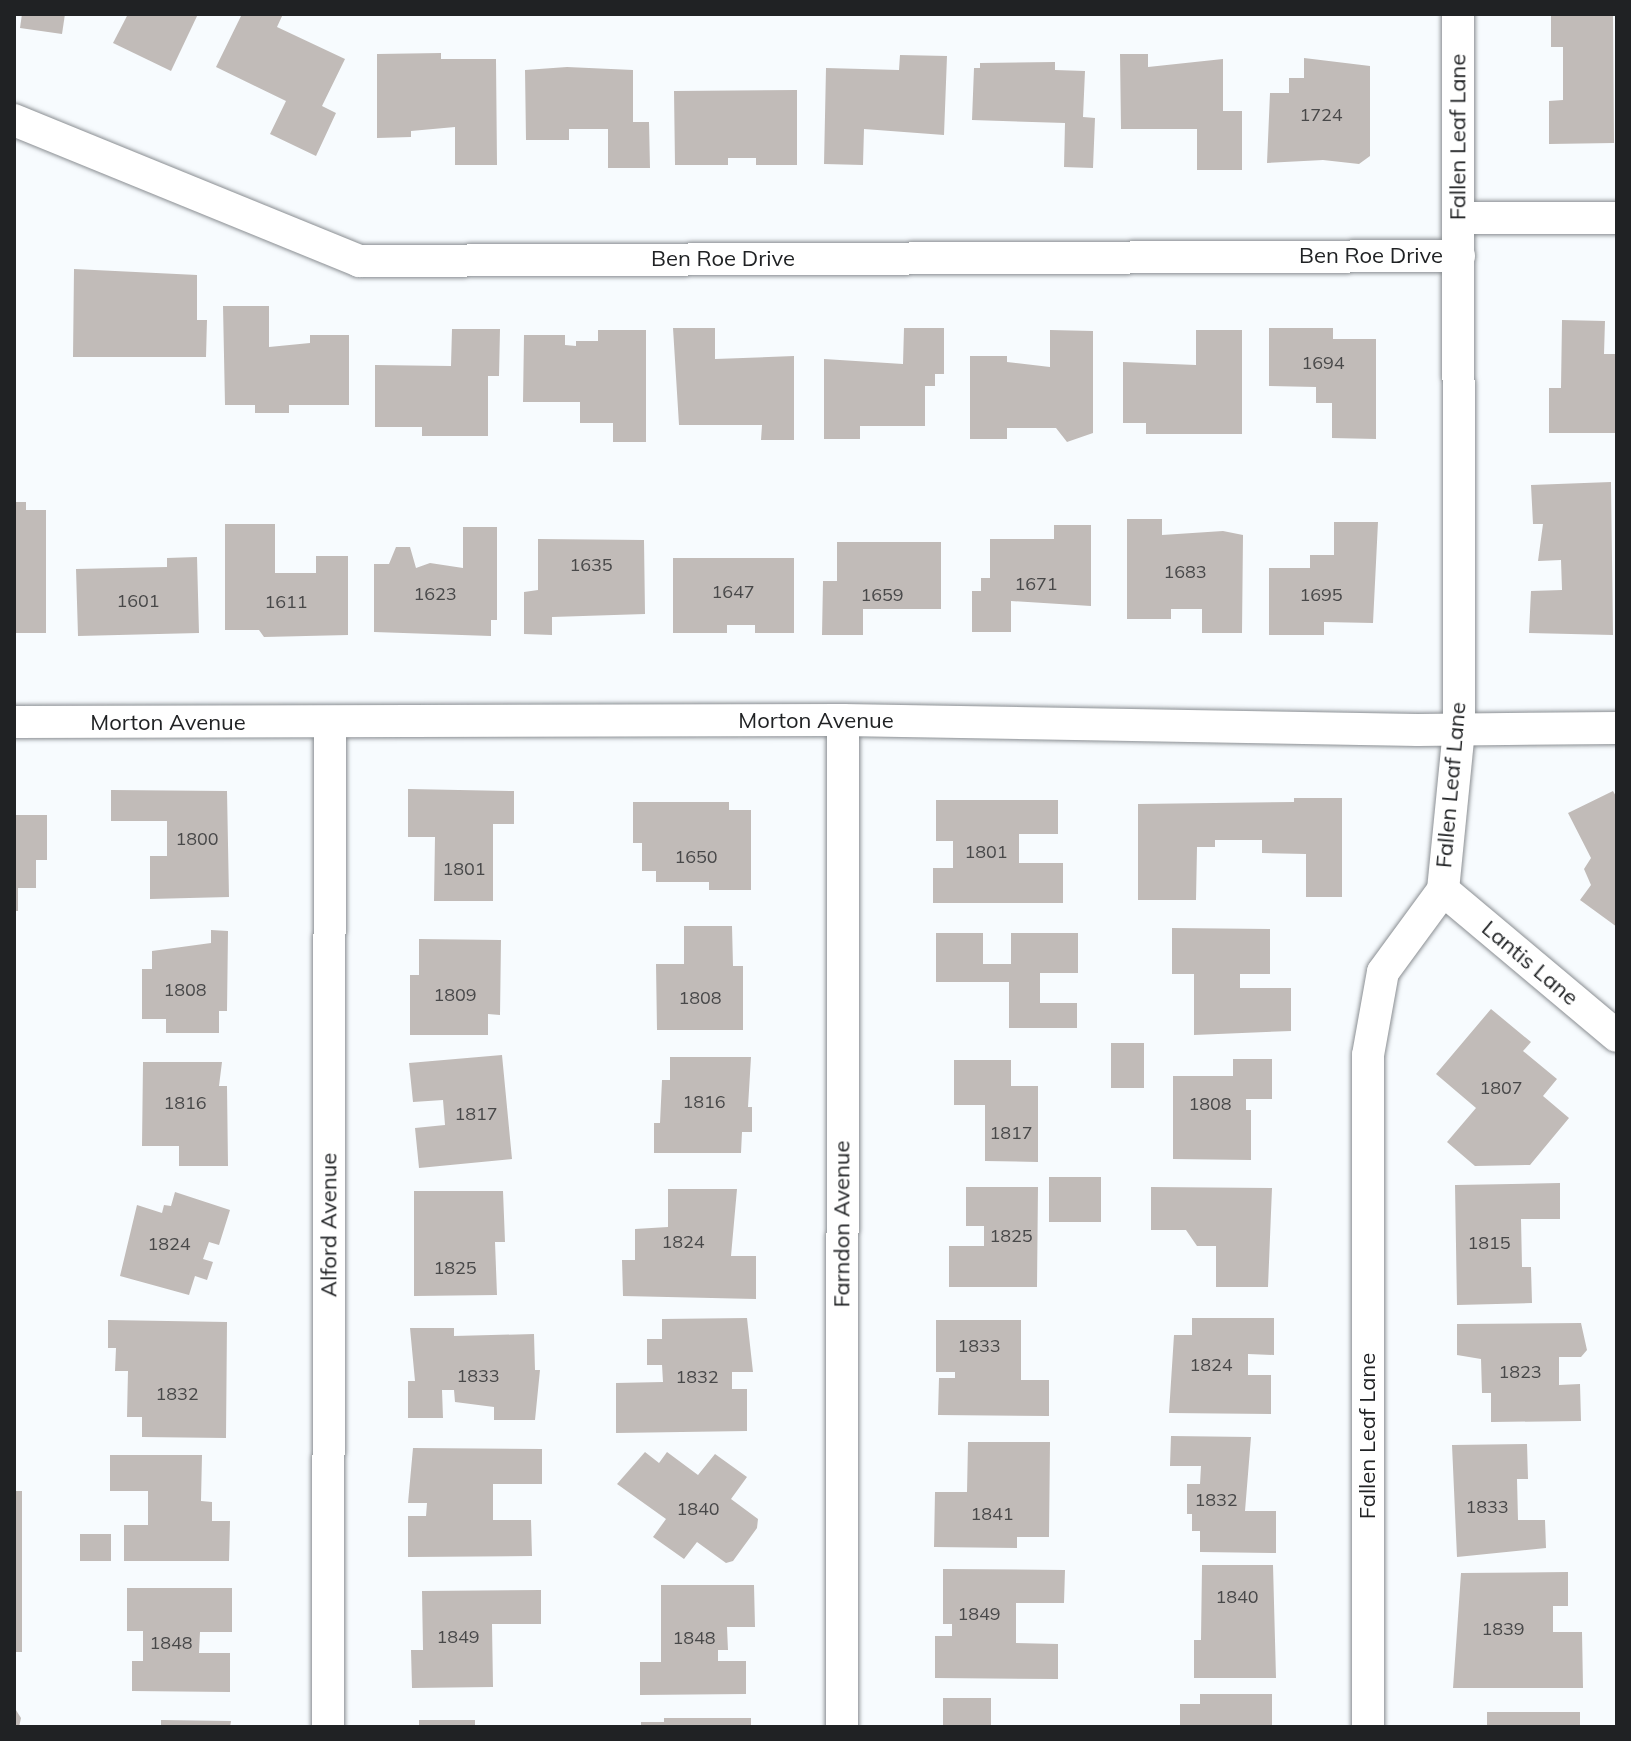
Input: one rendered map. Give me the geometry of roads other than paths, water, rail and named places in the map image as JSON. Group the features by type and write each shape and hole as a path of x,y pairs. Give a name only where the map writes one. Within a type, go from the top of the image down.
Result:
{"street":[{"name":"Fallen Leaf Lane","path":"1368,1727 1368,1055 1383,972 1443,890 1459,730 1458,14"},
{"name":"Ben Roe Drive","path":"14,120 359,261 1459,256"},
{"path":"1458,218 1617,218"},
{"name":"Morton Avenue","path":"14,722 843,720 1459,730 1617,728"},
{"name":"Farndon Avenue","path":"842,1727 843,720"},
{"name":"Alford Avenue","path":"328,1727 330,723"},
{"name":"Lantis Lane","path":"1443,890 1617,1036"}]}
